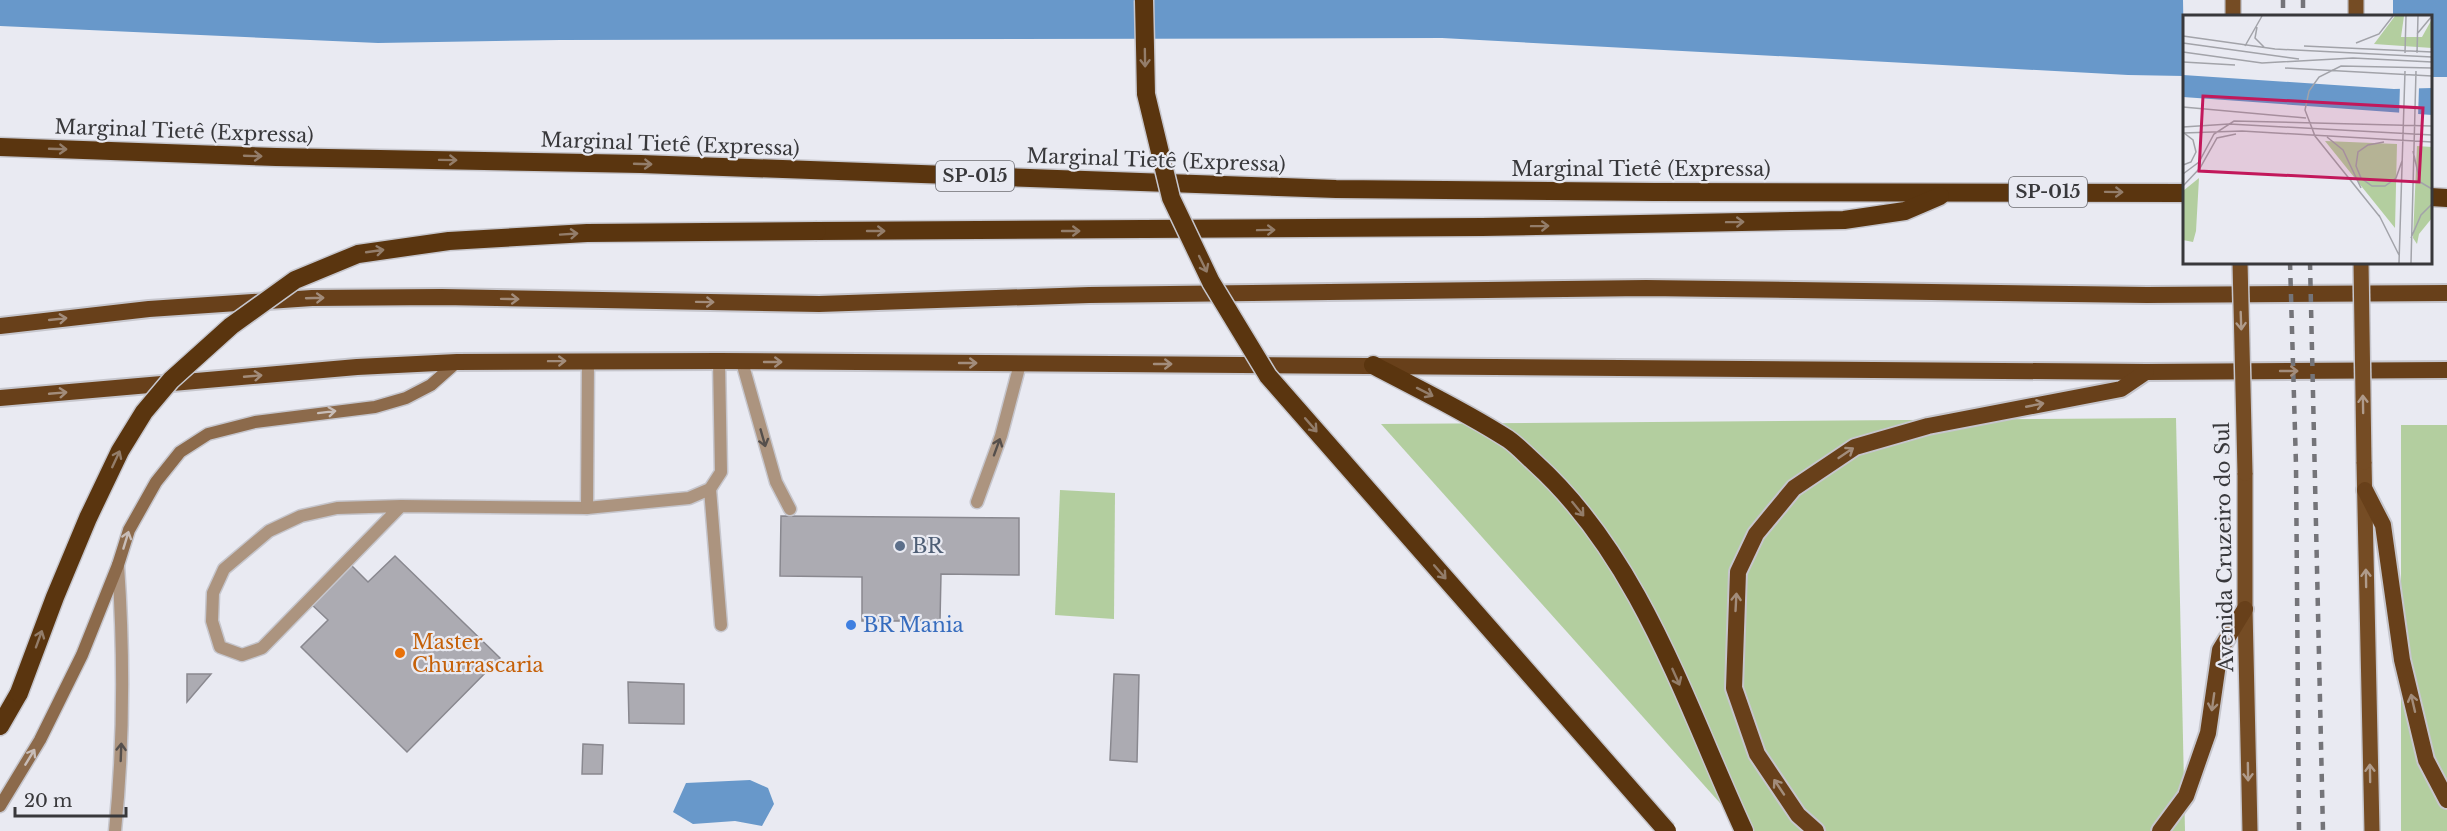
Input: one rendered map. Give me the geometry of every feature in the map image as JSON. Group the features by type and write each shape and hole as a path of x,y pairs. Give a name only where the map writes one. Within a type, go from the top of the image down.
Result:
{"highway":[{"path":"1144,0 1146,94 1171,198 1211,282 1268,376 1667,831"},
{"name":"Marginal Tietê (Expressa)","path":"0,147 276,157 641,164 1336,189 1950,192"},
{"path":"0,726 19,693 88,518 120,451 144,412 171,380 231,326 295,280 358,254 449,241 587,232 1458,228 1844,220 1905,211 1950,192"},
{"name":"SP-015","path":"1950,192 2183,193"},
{"path":"2432,197 2447,198"},
{"path":"0,326 148,309 312,298 442,297 819,304 1089,295 1646,288 2147,295 2447,293"},
{"path":"0,398 357,367 457,362 588,360 2146,372 2447,370"},
{"path":"1373,365 1509,440 1556,482 1583,515 1620,568 1654,628 1744,831"},
{"path":"1816,831 1798,815 1757,754 1734,687 1738,572 1756,534 1794,488 1855,447 1928,426 2121,389 2146,372"},
{"path":"2365,490 2383,525 2402,660 2426,760 2447,800"},
{"path":"2160,831 2186,796 2208,733 2220,650 2245,609"}],"main road":[{"name":"Avenida Cruzeiro do Sul","path":"2240,264 2250,831"},
{"path":"2361,264 2372,831"},
{"path":"0,806 40,740 82,655 118,565 129,530 156,482 180,452 208,434 255,422 375,406 406,398 431,385 457,362"}],"street":[{"path":"587,507 588,360"},
{"path":"401,506 262,648 242,655 220,647 212,621 213,593 224,569 269,531 301,516 337,508 401,506 587,507 689,498 710,489 721,472 719,361"},
{"path":"742,362 776,482 790,509"},
{"path":"977,502 1001,436 1020,364"},
{"path":"710,489 721,625"},
{"path":"115,831 123,705 123,638 118,565"}],"green space":[{"path":"2176,418 2185,831 1745,831 1381,424"},
{"path":"2401,425 2447,425 2447,831 2401,831"},
{"path":"1060,490 1115,493 1114,619 1055,615"}],"water":[{"path":"0,0 2447,0 2447,77 2432,77 2432,15 2183,15 2183,76 2128,75 1442,38 560,40 378,43 0,26"},
{"path":"750,780 768,788 774,804 762,826 735,821 693,824 673,812 686,783"}],"pier":[{"path":"2183,0 2393,0 2393,15 2183,15"}],"building":[{"name":"BR","path":"781,516 1019,518 1019,575 941,574 940,621 862,621 862,577 780,576"},
{"name":"Master Churrascaria","path":"395,556 500,658 407,752 301,647 328,620 309,602 348,562 368,582"},
{"path":"187,674 211,674 187,702"},
{"path":"1114,674 1139,675 1137,762 1110,760"},
{"path":"628,682 684,684 684,724 629,723"},
{"path":"583,744 603,745 602,774 582,774"}],"railway":[{"path":"2283,0 2283,15"},
{"path":"2303,0 2303,15"},
{"path":"2290,264 2296,465 2299,831"},
{"path":"2310,264 2323,831"}],"place":[{"name":"BR","path":"900,546"},
{"name":"BR Mania","path":"851,625"},
{"name":"Master Churrascaria","path":"400,653"}]}
